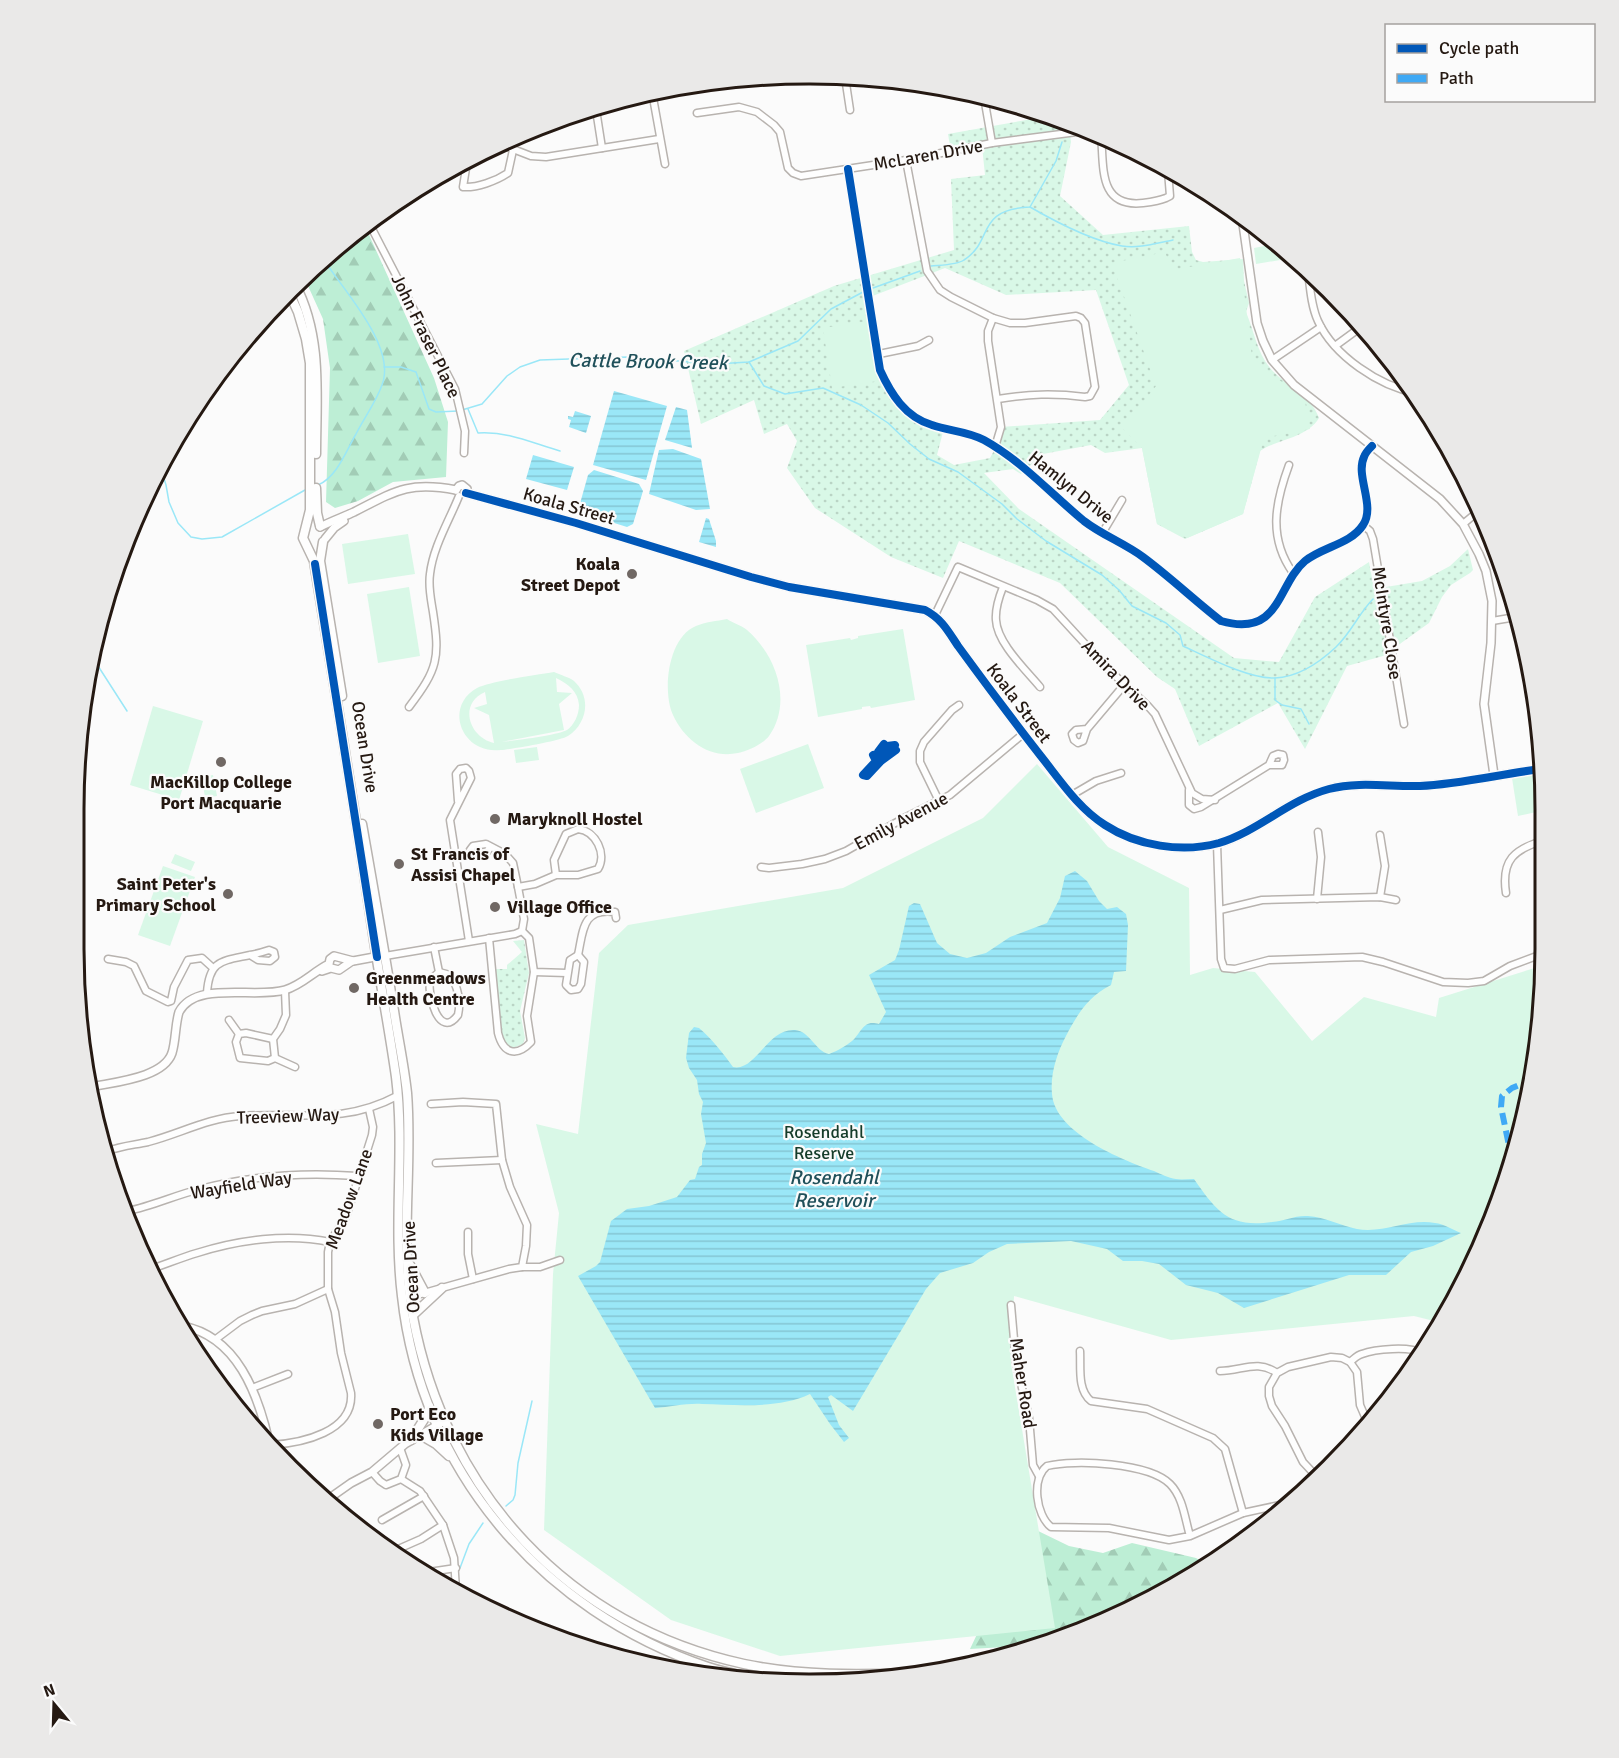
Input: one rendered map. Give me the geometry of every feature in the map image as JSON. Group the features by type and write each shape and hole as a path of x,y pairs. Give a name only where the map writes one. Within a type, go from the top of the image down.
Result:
{"main road":[{"path":"299,293 308,315 315,353 313,495 303,537 308,545 314,547 324,541 324,532 320,527 313,495"},
{"path":"292,300 308,349 313,472"},
{"path":"304,530 311,525 320,527"},
{"name":"Ocean Drive","path":"324,541 320,561 361,817 393,1055 393,1099 401,1167 399,1269 442,1425 456,1462 470,1489 503,1532 537,1568 574,1598 629,1632 706,1667"},
{"name":"Ocean Drive","path":"308,545 314,561 406,1093 409,1164 406,1298 409,1344 429,1406 474,1475 517,1534 546,1563 592,1600 624,1620 678,1643 727,1660 779,1670 824,1673"},
{"path":"407,1259 425,1293"},
{"path":"412,1315 442,1288"},
{"path":"411,1440 428,1413 429,1406"},
{"path":"424,1437 436,1444 456,1462"}],"street":[{"path":"846,86 850,110"},
{"path":"653,101 665,164"},
{"path":"986,106 992,143"},
{"name":"McLaren Drive","path":"697,113 739,107 749,108 763,116 780,132 788,168 801,176 906,160 992,143 1070,133"},
{"path":"597,117 602,148"},
{"path":"466,171 463,187 474,187 508,173 513,150 546,158 659,139"},
{"path":"1102,146 1106,183 1111,195 1121,202 1129,204 1161,200 1170,196 1169,179"},
{"path":"906,160 927,271 945,294 993,318 1010,323 1076,316 1084,323 1095,387 1090,396 1052,393 998,399"},
{"name":"Hamlyn Drive","path":"848,169 880,370 888,387 911,416 932,425 964,432 996,447 1035,476 1086,522 1142,556 1221,621 1234,625 1249,624 1265,617 1273,608 1293,573 1318,552 1350,537 1363,525"},
{"path":"1244,229 1257,322 1272,360 1294,385 1428,488 1463,524 1476,547 1486,571 1492,601 1484,704 1494,775"},
{"name":"John Fraser Place","path":"373,230 455,389 465,430 464,453"},
{"path":"1310,284 1314,308 1321,327 1335,346 1380,381 1401,390"},
{"path":"993,318 988,332 988,341 1001,427 996,447"},
{"path":"1272,360 1321,327"},
{"path":"1335,346 1355,331"},
{"path":"879,354 918,346 929,340"},
{"path":"1363,525 1367,507 1362,463 1364,455 1372,446"},
{"path":"1289,465 1280,493 1276,526 1279,547 1293,573"},
{"name":"Koala Street","path":"320,527 352,513 381,496 408,487 424,486 576,523 751,578 789,587 921,609 935,615 943,623 1023,734 1072,795 1106,826 1158,845 1175,847 1217,843 1246,833 1301,799 1332,789 1359,785 1430,785 1533,770"},
{"path":"409,706 429,680 436,658 437,645 429,590 430,574 438,545 460,493"},
{"path":"1103,532 1122,500"},
{"name":"Koala Street","path":"324,541 332,530 352,513"},
{"path":"1463,524 1473,516"},
{"name":"McIntyre Close","path":"1363,525 1370,531 1373,539 1404,724"},
{"name":"Amira Drive","path":"935,615 958,567 1053,609 1108,670 1155,714 1189,789 1200,799"},
{"path":"1002,587 996,611 998,629 1004,641 1040,687"},
{"path":"1492,621 1509,618"},
{"path":"1087,729 1125,684"},
{"path":"939,801 920,762 920,751 924,742 959,705"},
{"name":"Emily Avenue","path":"761,867 784,867 834,856 958,790 1023,734"},
{"path":"1189,789 1189,806 1193,809 1200,808 1269,765"},
{"path":"458,801 462,798 471,778 466,768 460,769 456,774 458,801 450,822 469,941"},
{"path":"1072,795 1096,781 1121,773"},
{"path":"1200,808 1200,799 1215,800"},
{"path":"518,887 535,884 556,875 578,875 598,869 602,862 601,856 591,833 578,829 566,834 553,863 556,875"},
{"path":"1317,899 1321,857 1318,832"},
{"path":"1380,835 1385,866 1380,897"},
{"path":"1217,843 1221,959 1224,968 1235,969 1269,960 1362,957 1443,982 1468,983 1484,981 1510,966 1535,957"},
{"path":"1506,893 1504,881 1508,861 1520,850 1535,844"},
{"path":"488,846 505,854 513,863 524,919 522,931"},
{"path":"1220,910 1262,900 1380,897 1396,900"},
{"path":"578,955 584,962 581,984 574,991 568,989 566,985 567,973 570,960 578,955 584,924 588,918 601,912 615,912 616,918"},
{"path":"342,962 522,931"},
{"path":"489,938 498,1033 503,1046 512,1051 522,1050 531,1042 528,1012 534,972 529,938 522,931"},
{"path":"434,947 439,972"},
{"path":"207,993 208,979 213,968 227,959 250,955"},
{"path":"97,1086 147,1075 160,1068 172,1053 182,1006 194,996 207,993 258,994 285,991 330,966 332,957 338,956 342,962"},
{"path":"108,959 134,966 146,991 168,1002 171,1001 174,987 188,960 202,958 213,968"},
{"path":"330,966 337,970 342,962"},
{"path":"439,972 450,975 458,994 458,1016 449,1023 441,1020 436,1014 429,989 430,980 439,972"},
{"path":"534,972 567,973"},
{"path":"275,1058 273,1039 286,1015 285,991"},
{"path":"229,1020 239,1034"},
{"path":"239,1034 246,1033 273,1039"},
{"path":"239,1034 236,1042 240,1058 268,1061 275,1058 296,1067"},
{"name":"Treeview Way","path":"113,1150 232,1117 330,1116 369,1109 393,1099"},
{"path":"432,1104 463,1102 496,1104 502,1160 526,1226 526,1246 522,1267"},
{"name":"Meadow Lane","path":"278,1443 303,1439 330,1430 346,1418 349,1411 351,1393 327,1280 330,1242 346,1217 357,1176 372,1136 373,1127 369,1109"},
{"path":"436,1163 502,1160"},
{"name":"Wayfield Way","path":"133,1209 202,1188 256,1179 321,1174 357,1176"},
{"path":"468,1232 468,1254 473,1279"},
{"path":"158,1266 239,1243 292,1238 312,1238 330,1242"},
{"path":"406,1298 509,1269 540,1268 560,1260"},
{"path":"216,1339 252,1315 295,1304 328,1289"},
{"name":"Maher Road","path":"1011,1305 1016,1362 1029,1419 1033,1468 1038,1476 1040,1506 1044,1518 1051,1527 1060,1529 1109,1528 1162,1540 1190,1536"},
{"path":"192,1328 216,1339 231,1354 252,1388 266,1429"},
{"path":"1350,1362 1364,1353 1404,1348 1415,1349"},
{"path":"1080,1351 1082,1389 1091,1401 1147,1409 1220,1443 1226,1453 1243,1513"},
{"path":"1312,1472 1303,1462 1272,1406 1269,1387 1277,1373 1288,1367 1331,1357 1342,1358 1350,1362 1357,1372 1360,1406 1364,1416"},
{"path":"1220,1371 1258,1365 1268,1367 1277,1373"},
{"path":"252,1388 288,1374"},
{"path":"401,1448 442,1425"},
{"path":"333,1496 372,1472 411,1440 442,1425"},
{"path":"372,1472 386,1485 401,1479 406,1465 401,1448"},
{"path":"1033,1461 1044,1469"},
{"path":"1038,1476 1051,1465 1073,1463 1106,1464 1137,1469 1161,1477 1179,1497 1190,1536 1243,1513 1272,1507"},
{"path":"401,1479 416,1487 443,1525 451,1544 456,1568 456,1582"},
{"path":"382,1520 424,1496"},
{"path":"401,1548 421,1539 443,1525"},
{"path":"437,1571 456,1568"}],"green space":[{"path":"1031,119 1072,134 1070,134 1071,142 1060,196 1103,235 1189,226 1192,252 1196,260 1203,262 1243,259 1244,281 1249,303 1246,312 1262,355 1276,374 1304,396 1319,418 1314,425 1300,434 1260,451 1243,514 1185,539 1157,524 1142,448 1105,453 1091,445 1043,454 1021,474 1013,469 984,473 1019,509 1234,658 1279,662 1315,597 1369,562 1374,589 1422,581 1450,566 1468,549 1473,570 1451,585 1429,623 1383,656 1347,666 1305,749 1278,703 1199,746 1175,689 1157,677 1060,583 959,541 943,578 891,557 815,508 787,468 797,441 787,424 764,434 754,400 701,424 684,351 834,286 954,250 951,179 985,175 982,146 951,152 948,134","holes":["945,268 1006,295 1096,290 1129,385 1100,420 1001,427 996,447 990,458 954,465 937,455 944,428 911,416 880,370 870,297"]},
{"path":"368,234 434,378 448,422 446,477 393,482 358,501 335,508 326,502 330,368 323,319 308,285"},
{"path":"1266,246 1283,260 1256,264 1254,248"},
{"path":"1165,252 1172,270 1240,258 1252,357 1276,378 1304,396 1310,429 1264,438 1243,514 1187,538 1157,524 1142,448 1122,428 1156,386 1112,263"},
{"path":"869,321 878,381 832,388 823,328"},
{"path":"408,534 415,574 348,584 342,544"},
{"path":"409,587 420,656 378,663 367,594"},
{"path":"727,619 747,630 766,652 778,680 780,694 780,709 769,736 751,749 728,754 708,750 684,733 673,715 668,693 670,666 679,641 696,626"},
{"path":"903,629 915,700 871,708 870,706 862,707 862,709 818,717 806,645 850,638 851,640 858,636"},
{"path":"554,672 574,681 580,687 585,702 583,718 568,736 501,750 487,750 467,738 459,717 461,706 467,696 477,688","holes":["556,678 572,688 577,696 578,712 572,725 567,730 555,734 501,742 564,730 559,704 572,693 557,692","485,692 487,704 474,708 489,715 494,743 478,734 470,720 469,712 472,704"]},
{"path":"153,706 203,721 179,800 130,785"},
{"path":"808,744 824,788 756,813 740,769"},
{"path":"537,747 539,760 516,763 514,750"},
{"name":"Rosendahl Reserve","path":"1037,764 1108,847 1189,888 1190,975 1213,968 1255,972 1312,1041 1364,997 1436,1017 1439,998 1534,968 1529,1043 1510,1136 1480,1226 1432,1321 1414,1316 1171,1340 1014,1296 1011,1363 1055,1628 780,1656 671,1620 544,1530 553,1274 559,1213 536,1124 578,1134 599,953 628,925 843,888 983,818"},
{"path":"213,775 217,796 205,798 202,777"},
{"path":"1534,775 1535,812 1518,816 1512,778"},
{"path":"175,854 195,862 191,871 171,863"},
{"path":"163,866 195,877 170,946 138,935"},
{"path":"524,940 529,973 520,1011 525,1038 523,1044 510,1049 500,1038 495,969 507,969 507,965 522,952 513,941"},
{"path":"1032,1528 1069,1546 1103,1553 1132,1543 1200,1560 1130,1599 1087,1619 1004,1647 970,1649 997,1592"}],"water":[{"path":"614,391 667,406 646,480 593,465"},
{"path":"676,407 687,410 692,448 665,440"},
{"path":"575,411 591,416 586,433 569,427 571,420 568,416 573,417"},
{"path":"673,449 701,459 710,509 696,510 649,494 659,450"},
{"path":"533,455 574,467 567,490 526,479"},
{"path":"594,470 639,484 643,491 633,524 627,527 582,513 579,507 588,475"},
{"path":"706,518 709,519 716,547 699,542"},
{"name":"Rosendahl Reservoir","path":"1075,871 1087,881 1099,901 1107,909 1117,907 1126,914 1128,925 1126,971 1114,972 1111,985 1084,1006 1070,1028 1053,1071 1052,1094 1056,1108 1077,1133 1108,1152 1170,1178 1194,1179 1217,1209 1234,1220 1257,1223 1308,1216 1367,1230 1425,1222 1442,1225 1461,1233 1433,1246 1411,1252 1386,1275 1349,1275 1244,1308 1218,1293 1186,1285 1159,1264 1123,1261 1107,1249 1071,1241 1007,1244 973,1263 940,1273 926,1289 853,1411 831,1395 828,1397 839,1425 849,1438 844,1442 810,1394 798,1399 771,1404 696,1404 655,1408 578,1276 600,1262 611,1221 627,1209 649,1206 677,1197 690,1180 695,1179 702,1165 702,1154 706,1143 701,1114 703,1102 697,1080 686,1058 689,1033 694,1027 699,1028 733,1067 741,1067 748,1063 769,1042 785,1031 800,1031 824,1052 832,1053 852,1041 869,1023 879,1024 886,1012 869,975 895,960 909,906 914,903 920,904 937,943 950,954 967,958 986,953 1010,937 1047,923 1060,898 1065,876"}],"waterway":[{"name":"Cattle Brook Creek","path":"931,266 961,262 980,244 988,227 1000,214 1012,209 1030,207 1056,161 1062,142"},
{"name":"Cattle Brook Creek","path":"1030,207 1074,230 1110,244 1134,247 1173,240"},
{"path":"318,485 331,476 340,463 377,398 385,370 376,337 329,266"},
{"name":"Cattle Brook Creek","path":"873,288 920,271"},
{"name":"Cattle Brook Creek","path":"462,410 482,404 507,376 520,367 540,360 627,357 716,364 749,362 798,341 831,309 863,292"},
{"path":"749,362 764,386 785,394 823,388 861,405 888,423 929,459 958,472 1002,504 1017,519 1046,541 1102,575 1132,606 1166,623 1180,635 1183,646 1228,666 1253,675 1275,678 1300,672 1336,647 1373,599"},
{"name":"Cattle Brook Creek","path":"384,367 401,367 416,372 429,409 436,412 458,411"},
{"path":"468,409 478,433 510,436 560,451"},
{"path":"164,479 169,502 178,523 191,537 202,539 222,537 305,490"},
{"path":"98,666 127,711"},
{"path":"1275,678 1275,700 1282,705 1301,709 1309,724"},
{"path":"506,1506 515,1495 518,1463 532,1401"},
{"path":"460,1568 469,1544 483,1523"}],"marked path":[{"path":"1508,1142 1501,1107 1502,1096 1522,1084"}],"cycle path":[{"path":"848,169 880,370 900,404 922,421 978,437 998,448 1084,521 1143,557 1221,621 1243,624 1265,617 1276,605 1294,574 1305,561 1344,541 1358,531 1363,525 1367,509 1362,465 1365,454 1372,446"},
{"path":"466,493 576,523 789,587 925,610 944,626 1062,784 1078,802 1105,825 1145,843 1175,847 1219,843 1234,838 1300,800 1329,789 1363,785 1435,785 1533,770"},
{"path":"315,564 377,957"},
{"path":"873,755 876,761 863,775 867,776 881,761 896,750 880,757 880,754 895,745 887,746 878,752 884,744"}],"place":[{"name":"Koala Street Depot","path":"632,574"},
{"name":"MacKillop College Port Macquarie","path":"221,762"},
{"name":"Maryknoll Hostel","path":"495,819"},
{"name":"St Francis of Assisi Chapel","path":"399,864"},
{"name":"Saint Peter's Primary School","path":"228,894"},
{"name":"Village Office","path":"495,907"},
{"name":"Greenmeadows Health Centre","path":"354,988"},
{"name":"Port Eco Kids Village","path":"378,1424"}]}
